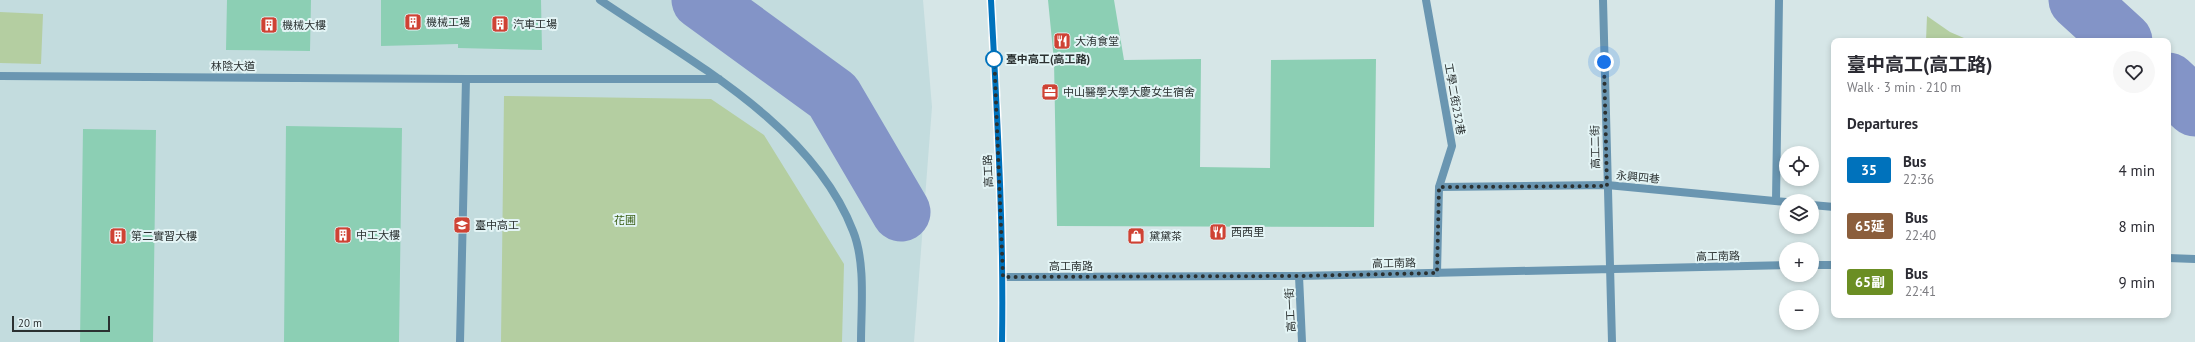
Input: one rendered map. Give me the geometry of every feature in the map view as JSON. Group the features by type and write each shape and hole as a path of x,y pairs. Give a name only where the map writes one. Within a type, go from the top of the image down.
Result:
{"street":[{"path":"600,0 719,79 780,126 828,182 854,231 861,269 861,342"},
{"name":"高工路","path":"991,0 1003,277 1002,342"},
{"name":"工學二街232巷","path":"1426,0 1452,146 1439,187 1437,273"},
{"name":"高工二街","path":"1603,0 1612,342"},
{"path":"1776,201 1779,0"},
{"name":"林陰大道","path":"0,76 719,79"},
{"path":"460,342 466,79"},
{"name":"永興四巷","path":"1439,187 1607,186 1779,201"},
{"path":"1819,206 1831,207"},
{"path":"2171,258 2195,259"},
{"path":"1819,265 1831,265"},
{"name":"高工南路","path":"1003,277 1299,276 1610,268 1779,266"},
{"name":"高工一街","path":"1299,276 1302,342"}],"shaded area":[{"name":"臺中高工","path":"0,0 923,0 932,107 914,342 0,342"}],"green space":[{"path":"0,12 43,14 41,64 0,63"},
{"path":"1927,16 1950,32 1964,38 1926,38"},
{"name":"花圃","path":"504,96 711,99 764,135 844,264 842,342 501,342"}],"building":[{"name":"機械大樓","path":"227,0 311,0 310,51 226,50"},
{"path":"381,0 541,0 542,50 458,48 458,44 381,46"},
{"path":"1048,0 1114,0 1124,60 1201,59 1200,167 1270,168 1271,60 1376,59 1374,227 1057,226 1054,61"},
{"name":"中工大樓","path":"286,126 402,128 399,342 284,342"},
{"name":"第二實習大樓","path":"83,129 156,130 153,342 80,342"}],"waterway":[{"path":"701,0 833,96 901,212"},
{"path":"2078,0 2120,38"},
{"path":"2171,85 2195,107"}],"bus line":[{"name":"35","path":"991,0 1003,277 1002,342"}],"place":[{"name":"機械工場","path":"413,22"},
{"name":"汽車工場","path":"500,24"},
{"name":"機械大樓","path":"269,25"},
{"name":"大洧食堂","path":"1062,41"},
{"name":"臺中高工(高工路)","path":"994,59"},
{"name":"中山醫學大學大慶女生宿舍","path":"1050,92"},
{"name":"臺中高工","path":"462,225"},
{"name":"西西里","path":"1218,232"},
{"name":"中工大樓","path":"343,235"},
{"name":"第二實習大樓","path":"118,236"},
{"name":"黛黛茶","path":"1136,236"}],"route":[{"path":"994,59 994,52 1003,277 1299,276 1437,273 1439,187 1607,186 1604,62"}]}
